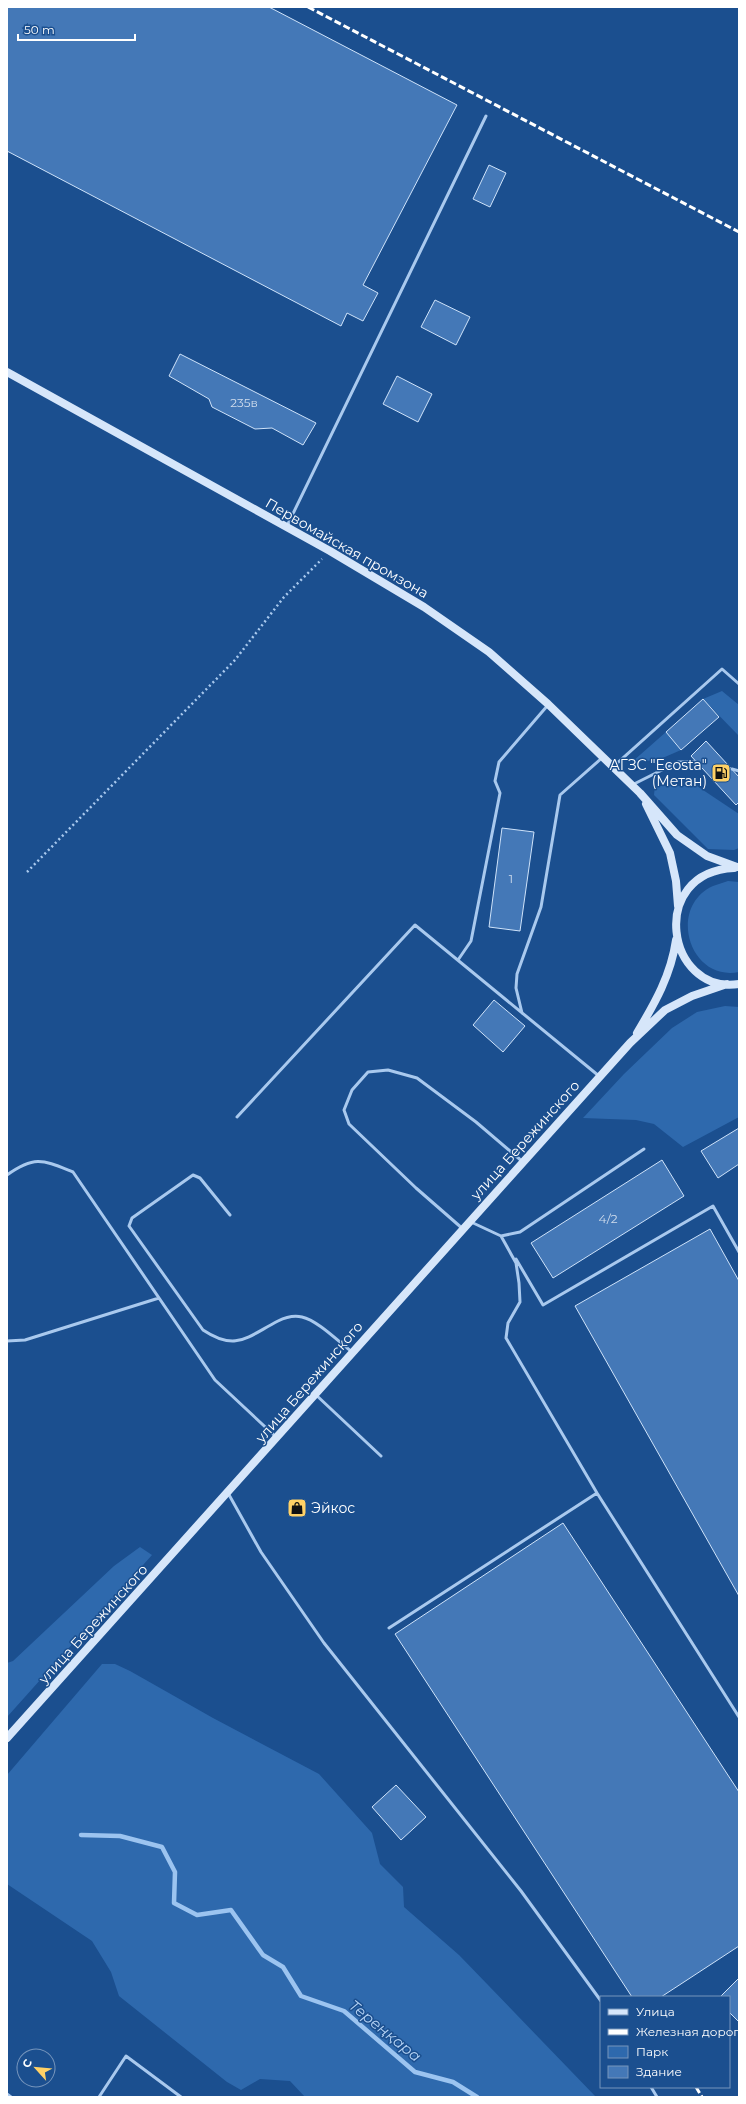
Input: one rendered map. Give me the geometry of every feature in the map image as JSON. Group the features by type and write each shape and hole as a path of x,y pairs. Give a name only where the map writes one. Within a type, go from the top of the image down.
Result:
{"main road":[{"name":"Первомайская промзона","path":"7,372 286,528 330,551 424,607 489,652 604,756 640,793"},
{"path":"640,793 677,835 707,856 738,868"},
{"path":"630,1043 665,983 673,960 678,910 676,881 670,853 640,793"},
{"path":"678,910 688,890 705,875 721,869 738,868"},
{"path":"676,937 680,949 696,970 706,978 727,984 738,985"},
{"path":"630,1043 665,1010 692,996 727,984"},
{"name":"улица Бережинского","path":"7,1738 630,1043"}],"lane":[{"path":"286,528 486,116"},
{"path":"614,766 722,669 739,684"},
{"path":"458,960 471,942 500,793 495,781 499,762 548,704"},
{"path":"522,1013 516,988 517,974 541,907 560,795 604,756"},
{"path":"632,785 678,762 696,762"},
{"path":"732,769 739,771"},
{"path":"237,1117 415,925 600,1076"},
{"path":"463,1229 426,1197 349,1124 344,1110 352,1090 368,1072 388,1070 417,1078 476,1122 523,1162"},
{"path":"501,1236 520,1232 644,1149"},
{"path":"7,1175 24,1163 47,1162 73,1172 215,1380 277,1438"},
{"path":"230,1215 200,1178 193,1175 132,1218 129,1226 203,1330 216,1339 236,1343 288,1316 302,1317 314,1323 352,1352"},
{"path":"469,1221 501,1236 543,1305 714,1206 739,1252"},
{"path":"511,1252 516,1263 520,1302 508,1323 506,1338 597,1493 739,1718"},
{"path":"7,1341 25,1340 159,1298"},
{"path":"315,1394 381,1456"},
{"path":"228,1493 261,1552 324,1643 521,1891 600,2000"},
{"path":"389,1628 597,1493"},
{"path":"99,2097 126,2056 181,2097"},
{"path":"652,2088 657,2097"},
{"path":"7,2094 11,2097"}],"path":[{"path":"27,872 234,660 284,597 330,551"}],"green space":[{"path":"722,691 739,705 738,735 703,699"},
{"path":"666,732 681,750 658,760 632,762"},
{"path":"655,786 697,786 739,814 739,848 734,850 708,849 654,795"},
{"path":"728,881 739,882 739,972 722,972 707,966 697,955 690,941 688,925 691,910 699,896 713,886"},
{"path":"725,1006 739,1007 739,1117 683,1147 654,1124 636,1120 583,1118 624,1074 672,1028 697,1012"},
{"path":"140,1547 152,1555 7,1717 7,1663 13,1661 114,1566"},
{"path":"102,1664 115,1664 130,1671 213,1718 319,1774 372,1833 380,1864 403,1887 404,1907 459,1955 596,2097 305,2097 290,2081 260,2079 241,2090 227,2082 119,1996 111,1972 92,1941 7,1884 7,1775"}],"building":[{"path":"7,7 269,7 457,105 363,285 378,293 363,321 347,313 341,326 7,151"},
{"path":"489,165 506,173 490,207 473,199"},
{"path":"435,300 470,317 456,345 421,327"},
{"path":"180,354 316,423 303,445 272,428 255,429 212,407 209,399 169,376"},
{"path":"397,376 432,394 418,422 383,404"},
{"path":"703,699 719,717 681,750 666,732"},
{"name":"АГЗС \"Ecosta\" (Метан)","path":"706,741 739,777 739,802 736,805 691,756"},
{"path":"502,828 534,832 520,931 489,927"},
{"path":"494,1000 525,1026 503,1052 473,1025"},
{"path":"739,1128 739,1164 718,1178 701,1151"},
{"path":"662,1160 684,1196 553,1278 531,1243"},
{"path":"710,1229 739,1281 739,1596 575,1306"},
{"path":"563,1523 739,1792 739,1946 663,1996 631,1996 395,1634"},
{"path":"396,1785 426,1817 401,1840 372,1807"},
{"path":"739,1978 739,2022 730,2013 730,1996 721,1996"}],"waterway":[{"name":"Тереңқара","path":"81,1835 120,1836 162,1847 175,1872 174,1903 197,1915 231,1910 263,1955 283,1967 301,1996 344,2011 415,2072 453,2082 477,2097"}],"railway":[{"path":"308,7 739,232"},
{"path":"697,2088 702,2097"}],"place":[{"name":"АГЗС \"Ecosta\" (Метан)","path":"721,773"},
{"name":"Эйкос","path":"297,1508"}]}
